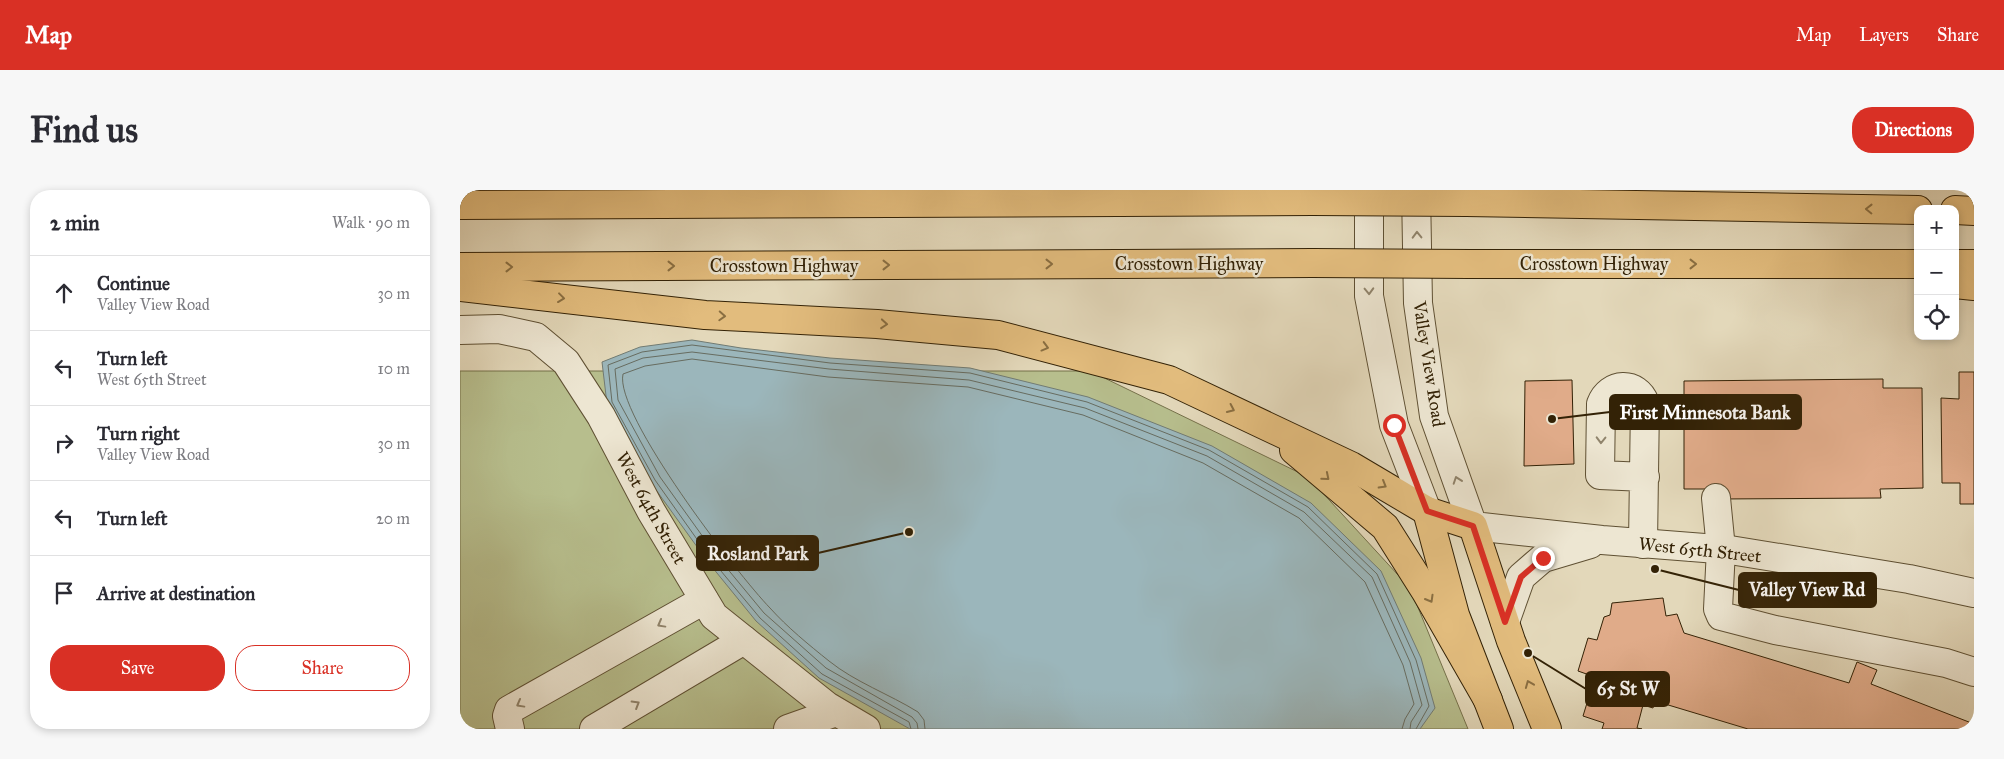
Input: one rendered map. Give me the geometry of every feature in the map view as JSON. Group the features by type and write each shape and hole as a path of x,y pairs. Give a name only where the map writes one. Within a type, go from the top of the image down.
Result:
{"main road":[{"path":"460,192 485,190"},
{"path":"1538,203 1754,190"},
{"path":"460,205 1312,201 1914,210"},
{"path":"1959,210 1974,210"},
{"name":"Crosstown Highway","path":"460,267 1313,263 1914,264"},
{"path":"1959,264 1974,264"},
{"path":"1777,265 1914,280"},
{"path":"1959,284 1974,286"},
{"path":"460,287 705,315 877,324 998,335 1169,380 1262,424 1385,526 1426,592 1488,700"},
{"name":"West 65th Street","path":"1262,424 1351,466 1427,511 1473,526"},
{"path":"1427,511 1455,614 1499,729"},
{"name":"Valley View Road","path":"1473,526 1505,622 1547,729"}],"street":[{"path":"1369,190 1369,296 1394,425 1427,511"},
{"name":"Valley View Road","path":"1416,190 1418,303 1434,416 1473,526"},
{"name":"West 64th Street","path":"460,330 499,329 536,337 566,362 601,416 650,511 714,616 836,712 866,729"},
{"path":"1643,544 1644,477"},
{"path":"1710,498 1720,537 1718,609 1721,616 1775,630 1946,663 1974,672"},
{"name":"West 65th Street","path":"1473,526 1643,544 1720,537 1974,594"},
{"path":"1505,622 1521,577 1543,558 1602,540"},
{"path":"510,729 507,716 509,710 704,600"},
{"path":"594,729 744,640"},
{"path":"788,729 836,712"}],"green space":[{"path":"460,371 1090,371 1308,477 1410,588 1468,729 460,729"}],"water":[{"path":"692,340 741,348 830,358 970,368 1088,397 1212,446 1311,503 1381,571 1421,658 1435,708 1420,729 910,729 819,678 756,621 708,562 651,483 607,404 602,362 640,347"}],"building":[{"path":"1959,372 1974,372 1974,504 1960,504 1960,483 1942,483 1941,398 1959,399"},
{"path":"1883,379 1883,388 1922,388 1923,488 1880,489 1881,498 1720,499 1720,489 1684,489 1684,381"},
{"path":"1572,380 1574,464 1524,466 1525,381"},
{"path":"1663,598 1666,616 1677,614 1684,633 1849,683 1857,662 1877,670 1871,684 1974,724 1974,729 1748,729 1655,701 1653,708 1643,705 1637,728 1642,729 1602,729 1604,723 1583,716 1595,677 1578,671 1588,638 1597,640 1604,617 1610,615 1612,603"}],"place":[{"name":"First Minnesota Bank","path":"1552,419"},
{"name":"Rosland Park","path":"909,532"},
{"name":"Valley View Rd","path":"1655,569"},
{"name":"65 St W","path":"1528,653"}],"route":[{"path":"1394,425 1427,511 1473,526 1505,622 1521,577 1543,558"}]}
